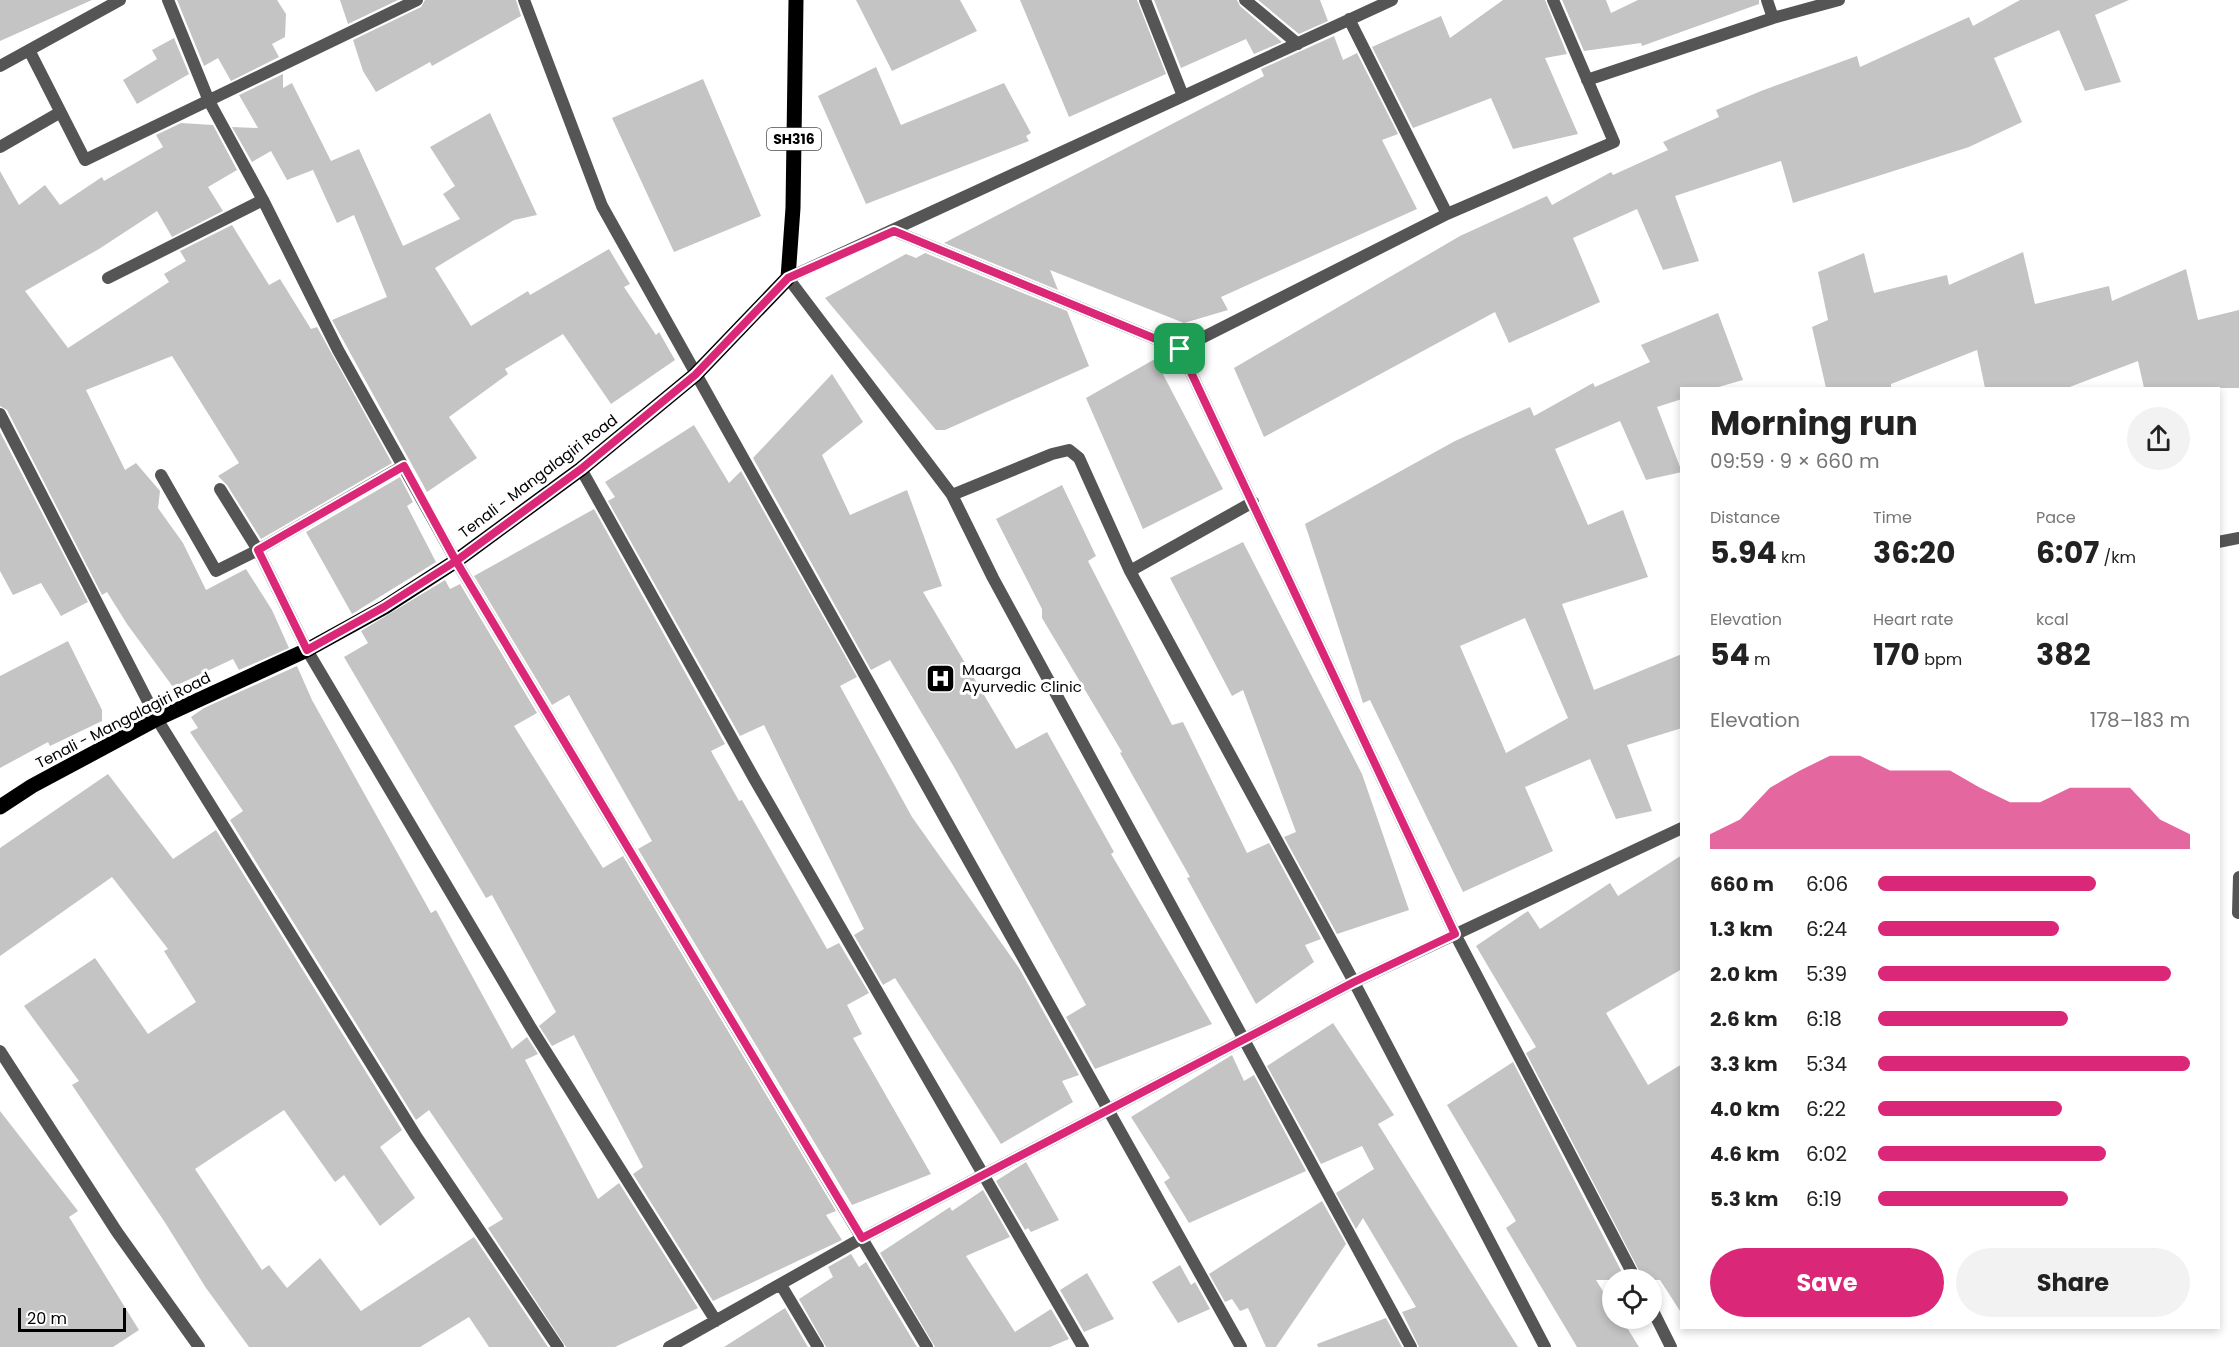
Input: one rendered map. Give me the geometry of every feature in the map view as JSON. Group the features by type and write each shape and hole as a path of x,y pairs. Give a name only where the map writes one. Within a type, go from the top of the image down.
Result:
{"main road":[{"name":"SH316","path":"788,278 794,208 796,0"},
{"name":"Tenali - Mangalagiri Road","path":"0,807 32,786 157,719 307,650 384,607 456,561 581,469 695,375 788,278"}],"street":[{"path":"0,66 120,0"},
{"path":"168,0 209,101 263,200 338,350 456,561 927,1347"},
{"path":"29,50 59,113 85,160 417,0"},
{"path":"524,0 602,206 695,375 1110,1109 1241,1347"},
{"path":"1145,0 1183,96"},
{"path":"1245,0 1298,44"},
{"path":"1392,0 788,278 952,495 993,578 1411,1347"},
{"path":"1180,349 1447,214 1614,142 1553,0"},
{"path":"1767,0 1773,18"},
{"path":"1587,80 1773,18 1839,0"},
{"path":"1349,20 1447,214"},
{"path":"0,147 59,113"},
{"path":"108,278 263,200"},
{"path":"894,231 1180,349 1455,934 1630,1269"},
{"path":"0,414 157,719 416,1136 558,1347"},
{"path":"952,495 1052,454 1069,450 1079,458 1130,571 1354,982 1545,1347"},
{"path":"161,475 216,571 258,550 404,466"},
{"path":"581,469 982,1176 1083,1347"},
{"path":"220,489 258,550 307,650 531,1028 716,1321"},
{"path":"1130,571 1253,502"},
{"path":"2220,543 2239,538"},
{"path":"669,1347 862,1238 1354,982 1680,829"},
{"path":"2238,912 2239,878"},
{"path":"0,1051 117,1232 199,1347"},
{"path":"781,1285 818,1347"},
{"path":"1662,1329 1671,1347"}],"building":[{"path":"0,0 92,0 0,41"},
{"path":"177,0 277,0 286,14 285,37 272,44 279,57 231,81 218,58 204,66"},
{"path":"340,0 398,0 348,24"},
{"path":"425,0 516,0 521,16 432,66 430,62 376,92 363,71 353,40 421,7"},
{"path":"856,0 960,0 977,31 892,71"},
{"path":"1020,0 1137,0 1166,74 1069,117"},
{"path":"1154,0 1237,0 1240,6 1282,42 1254,54 1246,39 1181,68"},
{"path":"1258,0 1320,0 1328,21 1299,34"},
{"path":"1503,0 1545,0 1567,54 1545,58 1578,134 1513,149 1491,98 1413,128 1372,47 1441,16 1450,38"},
{"path":"1562,0 1606,0 1611,13 1638,0 1759,0 1759,4 1642,46 1641,43 1584,51"},
{"path":"2020,0 2129,0 2095,15 2121,82 2085,91 2059,30 1994,58 2022,122 1969,147 1793,203 1781,161 1675,196 1699,261 1663,270 1637,209 1573,238 1600,302 1509,343 1495,312 1264,437 1234,368 1460,236 1547,196 1552,205 1611,172 1613,175 1668,150 1663,142 1719,117 1716,110 1761,91 1857,56 1860,67 1969,17 1973,26"},
{"path":"1334,36 1343,60 1357,53 1398,134 1382,140 1417,209 1221,297 1228,310 1184,323 1050,270 1058,290 944,243 1264,76 1261,69"},
{"path":"174,38 189,74 137,104 123,80 157,59 152,50"},
{"path":"876,67 901,125 1004,83 1031,133 1026,136 1029,141 866,204 818,96"},
{"path":"283,74 283,88 292,83 331,161 359,149 403,246 460,219 443,194 455,186 430,147 490,113 537,215 514,220 435,268 471,326 528,291 530,295 609,249 630,284 624,287 656,335 659,332 675,360 611,404 563,334 505,369 508,374 449,417 477,458 427,492 332,320 387,297 354,215 337,223 313,170 287,180 271,151 252,162 232,127 258,128 239,95"},
{"path":"703,79 761,216 674,252 612,118"},
{"path":"181,123 213,125 237,170 208,187 223,211 172,237 157,211 99,249 25,291 68,348 169,282 164,274 186,261 180,251 232,225 269,285 280,279 311,329 317,327 392,463 261,539 227,485 218,476 239,463 172,356 86,390 125,470 136,463 160,491 158,508 183,543 206,590 246,569 272,610 289,648 239,670 233,659 173,687 127,624 107,592 102,595 7,410 0,406 0,171 19,205 45,185 60,205 102,177 104,181 163,147 156,135"},
{"path":"2023,252 2035,304 2109,286 2112,301 2186,269 2198,320 2239,310 2239,388 2144,387 2138,361 2070,387 1985,387 1977,350 1891,384 1891,387 1826,387 1812,327 1828,320 1818,272 1864,253 1874,293 1947,275 1949,285"},
{"path":"925,253 1067,311 1089,366 945,430 936,430 825,298 906,254 916,258"},
{"path":"1718,313 1743,380 1718,387 1680,387 1680,400 1657,407 1680,467 1680,472 1646,480 1620,421 1555,449 1588,525 1623,510 1648,577 1562,604 1594,690 1680,655 1680,729 1627,745 1652,811 1616,819 1590,759 1525,787 1553,851 1463,892 1370,700 1363,703 1305,524 1455,441 1530,407 1534,416 1593,383 1595,387 1650,362 1641,345","holes":["1525,618 1568,718 1506,753 1460,646"]},
{"path":"1155,359 1223,489 1143,529 1086,398"},
{"path":"832,374 863,422 822,455 850,515 907,490 942,586 923,592 1016,749 1047,732 1114,852 1111,854 1212,1024 1095,1069 1066,1017 1086,1005 954,767 890,660 871,670 753,458"},
{"path":"694,425 729,483 741,471 857,677 840,686 912,817 1019,968 1079,1075 1062,1081 1073,1102 1001,1144 895,978 883,985 854,935 864,929 764,725 740,736 608,501 615,497 605,482"},
{"path":"0,432 88,602 61,616 41,583 13,595 0,571"},
{"path":"400,477 413,502 407,506 436,562 352,614 306,532"},
{"path":"1062,485 1096,556 1088,561 1172,725 1183,722 1247,853 1269,843 1321,939 1305,945 1314,962 1256,1004 1187,878 1190,877 1120,753 1122,752 1042,618 1042,609 996,519"},
{"path":"594,509 725,744 711,751 739,801 742,800 827,949 839,943 869,993 847,1005 862,1034 853,1038 931,1174 852,1205 638,849 652,841 569,695 552,705 474,576"},
{"path":"1243,542 1362,774 1409,910 1337,934 1284,837 1296,832 1243,690 1232,696 1170,578"},
{"path":"445,580 450,589 460,584 537,713 514,726 603,868 623,856 836,1211 826,1215 842,1240 713,1301 633,1174 643,1167 574,1035 552,1046 539,1026 556,1012 492,895 486,898 344,657 368,643 361,631"},
{"path":"68,641 102,710 102,721 50,746 48,742 0,768 0,676"},
{"path":"297,666 312,700 431,913 436,910 512,1049 527,1037 538,1054 525,1060 598,1199 619,1183 698,1308 615,1347 566,1347 488,1228 503,1219 429,1110 416,1120 230,820 243,811 190,732 198,728 191,717 204,708"},
{"path":"108,774 173,859 216,830 402,1130 380,1147 415,1198 380,1226 344,1175 335,1182 284,1110 195,1169 262,1270 269,1265 287,1288 320,1258 361,1311 474,1237 548,1347 489,1347 469,1317 420,1347 249,1347 206,1288 164,1221 72,1085 79,1081 24,1006 95,958 148,1034 196,1002 164,951 168,949 112,877 0,956 0,848"},
{"path":"1680,856 1680,970 1606,1013 1648,1085 1680,1065 1680,1311 1662,1283 1662,1269 1638,1269 1526,1053 1536,1047 1476,946 1528,911 1540,929 1610,883 1618,896"},
{"path":"1333,1023 1394,1115 1378,1124 1518,1347 1419,1347 1402,1312 1416,1307 1363,1218 1356,1229 1336,1193 1374,1169 1362,1146 1321,1164 1267,1066"},
{"path":"1232,1055 1244,1081 1254,1075 1306,1171 1189,1223 1164,1182 1170,1178 1131,1117"},
{"path":"1513,1062 1620,1269 1602,1269 1602,1280 1596,1280 1602,1290 1602,1329 1628,1329 1639,1347 1577,1347 1506,1228 1516,1221 1447,1105"},
{"path":"0,1111 78,1211 69,1217 139,1330 113,1347 0,1347"},
{"path":"1026,1162 1059,1220 1031,1232 1028,1228 1025,1230 996,1181"},
{"path":"983,1190 1010,1237 966,1256 1015,1332 1051,1309 1069,1339 1050,1347 935,1347 880,1253 950,1207 952,1211"},
{"path":"1322,1201 1346,1244 1276,1347 1266,1347 1248,1308 1240,1311 1232,1299 1225,1302 1209,1274"},
{"path":"851,1254 859,1267 866,1262 917,1347 826,1347 799,1299 833,1277 828,1267"},
{"path":"1180,1265 1191,1285 1195,1282 1210,1309 1178,1323 1152,1282"},
{"path":"1087,1273 1114,1319 1084,1332 1060,1290"},
{"path":"785,1308 808,1347 724,1347"},
{"path":"1386,1318 1402,1347 1318,1347 1317,1344"}],"place":[{"name":"Maarga Ayurvedic Clinic","path":"941,678"}],"route":[{"path":"1180,349 894,231 788,278 695,375 581,469 456,561 404,466 258,550 307,650 384,607 456,561 668,911 862,1238 1354,982 1455,934 1180,349"}]}
